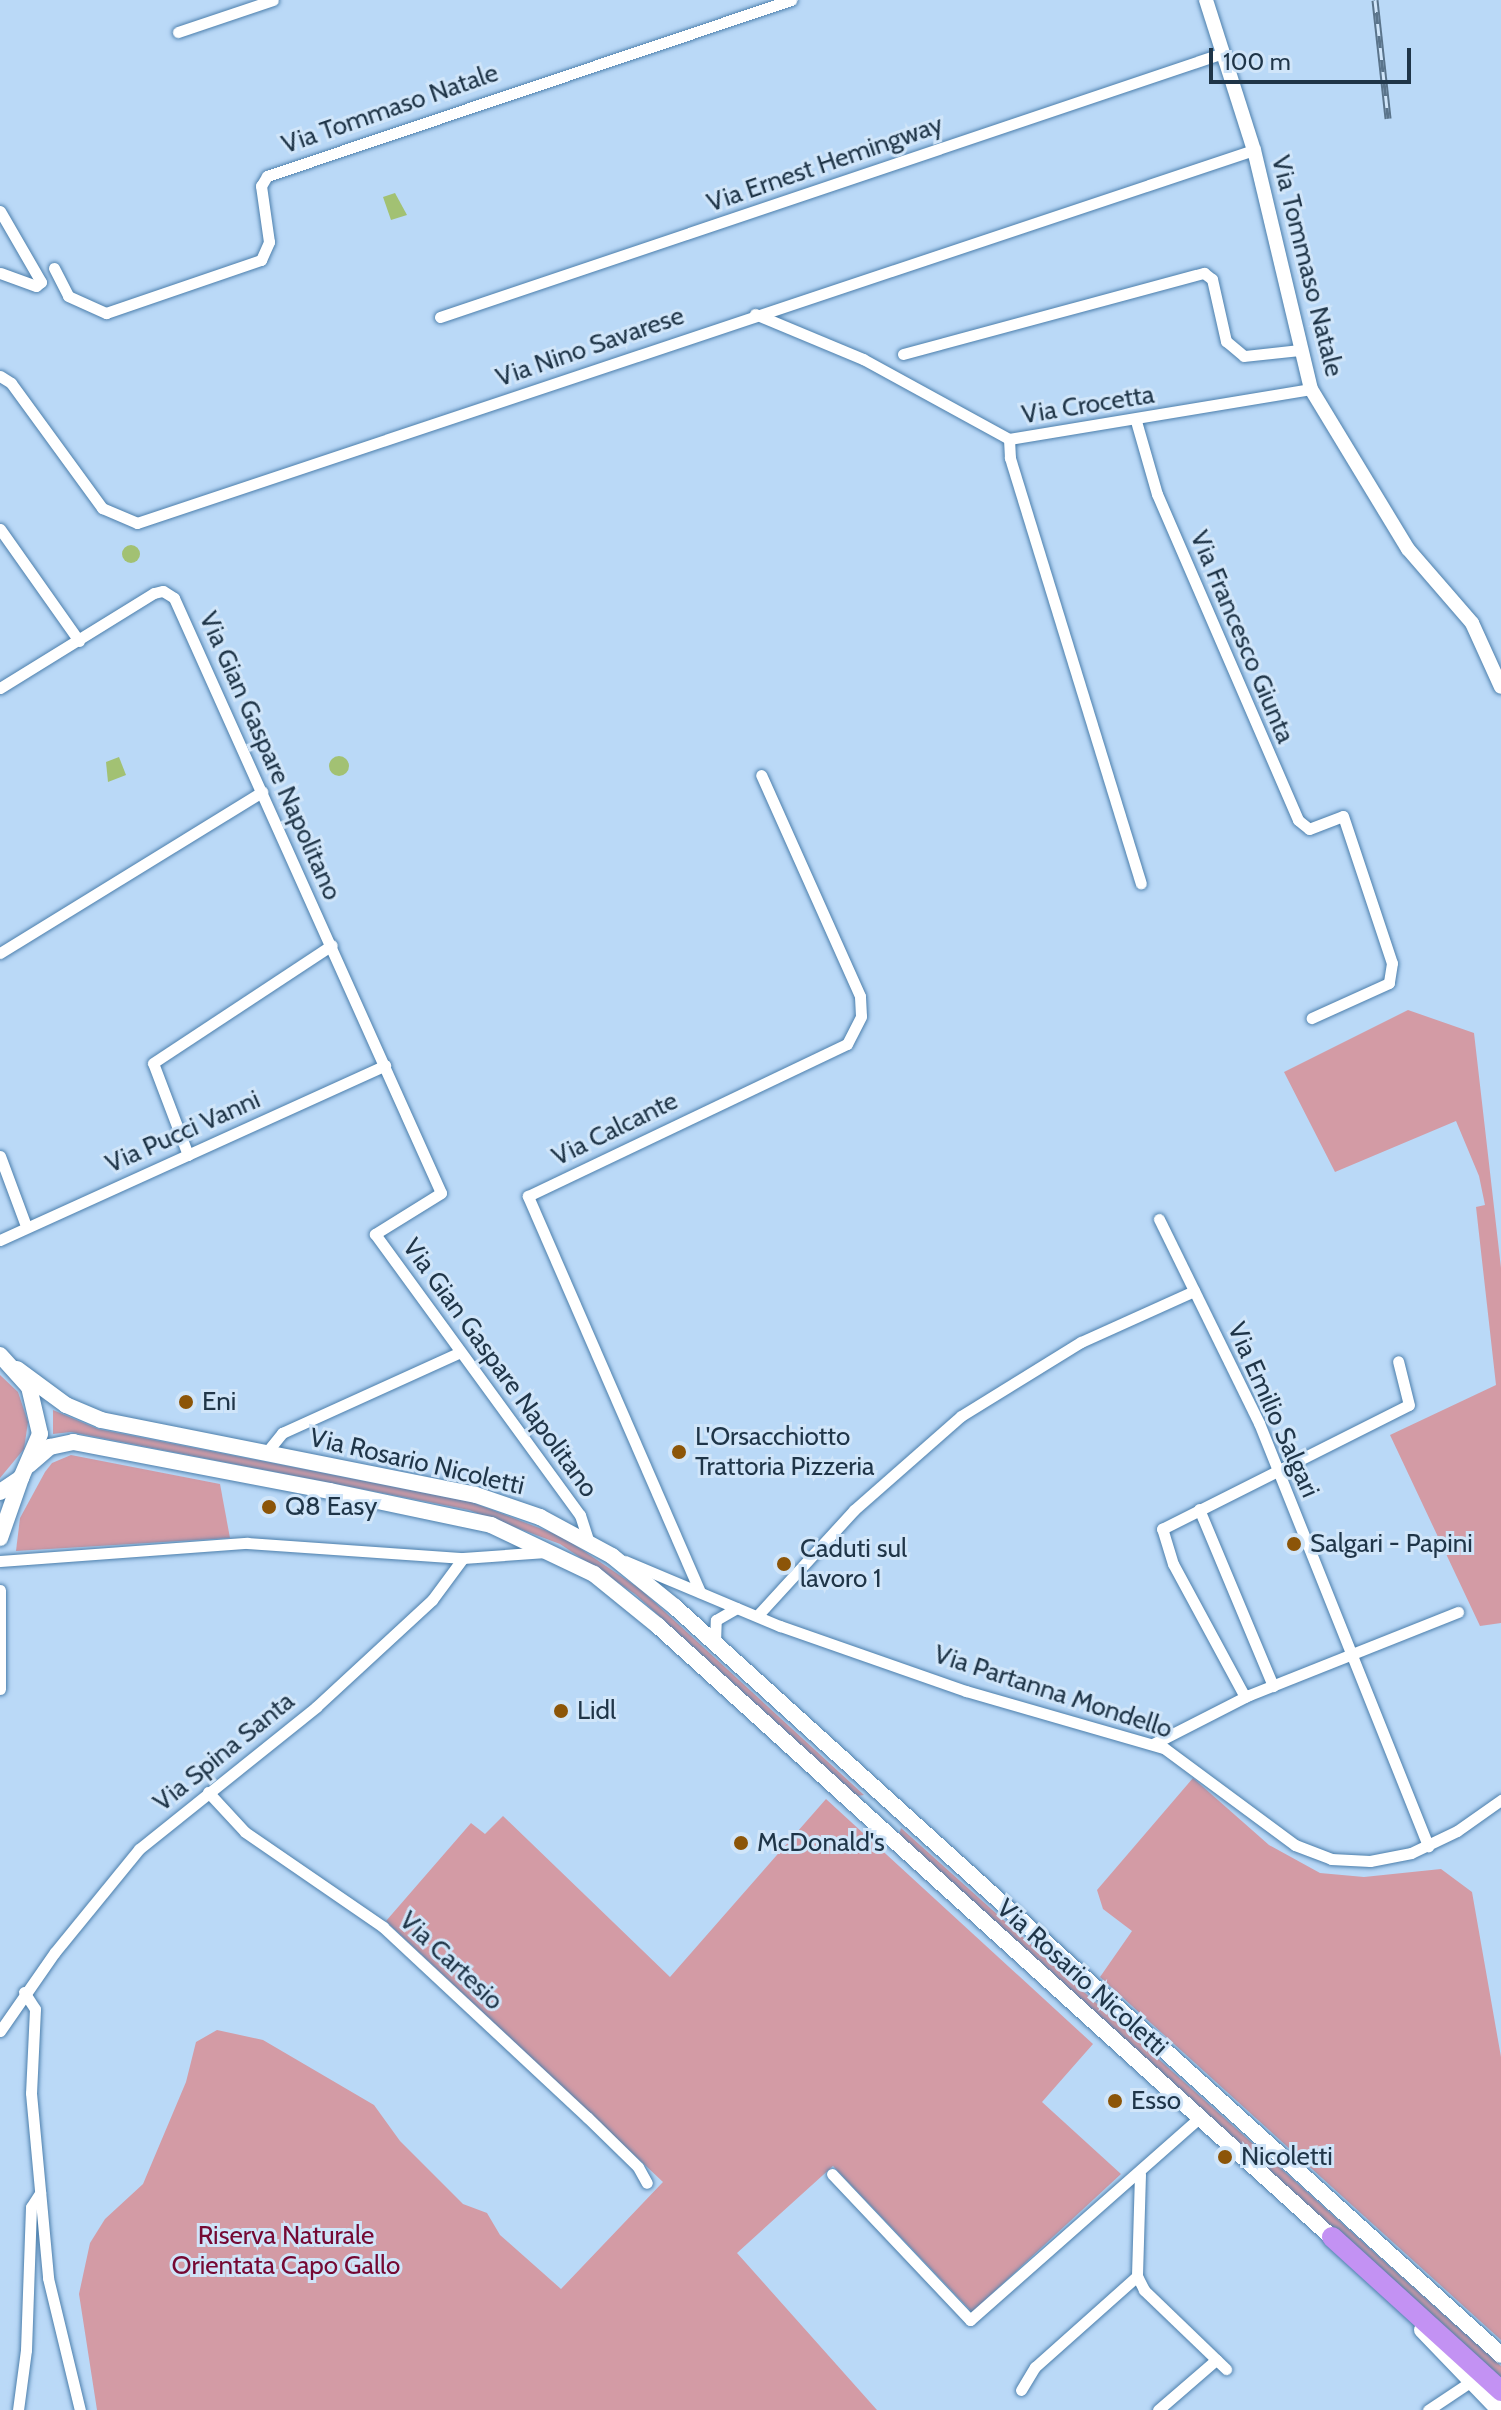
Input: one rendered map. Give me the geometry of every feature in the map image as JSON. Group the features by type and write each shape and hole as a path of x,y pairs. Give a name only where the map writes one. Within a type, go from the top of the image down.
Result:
{"highway":[{"path":"1332,2237 1501,2391"}],"main road":[{"name":"Via Rosario Nicoletti","path":"0,1355 66,1405 101,1420 476,1495 540,1517 612,1556 715,1643 1501,2355"},
{"path":"0,1538 40,1422 29,1387 17,1369"},
{"name":"Via Rosario Nicoletti","path":"0,1492 50,1447 85,1443 470,1519 558,1553 618,1591 1332,2237 1499,2410"},
{"path":"847,1797 867,1804 874,1796 871,1784"},
{"path":"906,1851 892,1832 893,1824 909,1823 922,1831"}],"street":[{"path":"178,32 273,0"},
{"name":"Via Tommaso Natale","path":"54,268 68,296 106,313 261,260 269,242 261,186 267,176 791,0"},
{"name":"Via Tommaso Natale","path":"1206,0 1254,150 1299,350 1311,389 1408,549 1472,623 1501,687"},
{"name":"Via Ernest Hemingway","path":"440,317 1223,53"},
{"name":"Via Nino Savarese","path":"0,376 11,383 102,508 137,523 755,314 1254,150"},
{"path":"0,211 41,279 36,286 0,273"},
{"path":"903,354 1204,273 1212,279 1226,341 1244,356 1299,350"},
{"name":"Via Crocetta","path":"755,314 863,359 1009,439 1136,421 1311,389"},
{"name":"Via Francesco Giunta","path":"1136,421 1157,494 1298,820 1309,829 1343,816 1394,973 1381,988 1312,1018"},
{"path":"1009,439 1010,458 1141,883"},
{"path":"0,529 79,641 0,688"},
{"name":"Via Gian Gaspare Napolitano","path":"79,641 163,591 174,598 441,1193 375,1234 458,1353 573,1504 589,1542"},
{"name":"Via Calcante","path":"700,1592 528,1196 847,1044 861,1016 860,996 761,775"},
{"path":"0,953 262,792"},
{"path":"188,1155 153,1063 332,945"},
{"name":"Via Pucci Vanni","path":"0,1240 385,1065"},
{"path":"0,1156 26,1226"},
{"name":"Via Emilio Salgari","path":"1159,1219 1277,1468 1428,1846"},
{"path":"757,1616 854,1510 961,1416 1081,1342 1194,1291"},
{"path":"266,1453 282,1433 458,1353"},
{"path":"1245,1697 1173,1564 1162,1529 1277,1468 1409,1405 1398,1361"},
{"path":"1199,1509 1273,1686"},
{"path":"0,1561 247,1543 463,1558 558,1553"},
{"name":"Via Partanna Mondello","path":"612,1556 757,1616 966,1691 1153,1744 1192,1764 1275,1831 1312,1853 1370,1861 1428,1846 1501,1800"},
{"name":"Via Spina Santa","path":"0,2031 24,1992 139,1849 316,1707 432,1600 463,1558"},
{"path":"0,1590 0,1689"},
{"path":"715,1643 716,1620 722,1612 738,1608"},
{"path":"1153,1744 1245,1697 1458,1612"},
{"name":"Via Cartesio","path":"208,1792 245,1832 383,1927 587,2117 638,2167 647,2183"},
{"path":"24,1992 35,2009 31,2093 48,2278 80,2410"},
{"path":"832,2174 970,2320 1116,2190 1140,2174 1200,2117"},
{"path":"1140,2174 1137,2276 1144,2290 1226,2369"},
{"path":"18,2410 26,2350 31,2207 40,2193"},
{"path":"1021,2390 1035,2367 1137,2276"},
{"path":"1158,2410 1216,2360"},
{"path":"1428,2410 1470,2382"}],"green space":[{"path":"1408,1010 1474,1033 1501,1268 1501,1623 1480,1626 1390,1435 1496,1385 1476,1207 1485,1205 1479,1176 1456,1121 1335,1172 1284,1072"},
{"path":"0,1375 18,1392 28,1422 24,1449 0,1478"},
{"path":"53,1410 98,1429 471,1502 563,1537 640,1589 864,1795 857,1796 635,1594 560,1544 469,1510 71,1432 53,1434"},
{"path":"71,1455 220,1484 230,1538 16,1551 20,1518 45,1472 52,1463"},
{"path":"1193,1778 1269,1845 1320,1873 1364,1877 1441,1869 1472,1892 1501,2057 1501,2340 1100,1977 1132,1931 1103,1909 1097,1890"},
{"name":"Riserva Naturale Orientata Capo Gallo","path":"826,1799 1093,2044 1042,2102 1121,2174 972,2312 833,2166 737,2253 877,2410 97,2410 79,2294 90,2243 105,2219 143,2184 186,2082 196,2042 217,2030 263,2040 374,2105 400,2141 463,2204 487,2213 500,2235 561,2289 663,2182 386,1921 471,1823 485,1834 503,1816 670,1977"},
{"path":"901,1828 1501,2366 1501,2383 899,1835"}],"shaded area":[{"path":"395,193 407,215 391,220 383,197"},
{"path":"131,545 140,554 131,563 122,554"},
{"path":"339,756 346,759 349,766 346,773 339,776 332,773 329,766 332,759"},
{"path":"119,757 126,775 108,782 106,762"}],"railway":[{"path":"1375,0 1388,118"}],"place":[{"name":"Eni","path":"186,1402"},
{"name":"L'Orsacchiotto Trattoria Pizzeria","path":"679,1452"},
{"name":"Q8 Easy","path":"269,1507"},
{"name":"Salgari - Papini","path":"1294,1544"},
{"name":"Caduti sul lavoro 1","path":"784,1564"},
{"name":"Lidl","path":"561,1711"},
{"name":"McDonald's","path":"741,1843"},
{"name":"Esso","path":"1115,2101"},
{"name":"Nicoletti","path":"1225,2157"}]}
